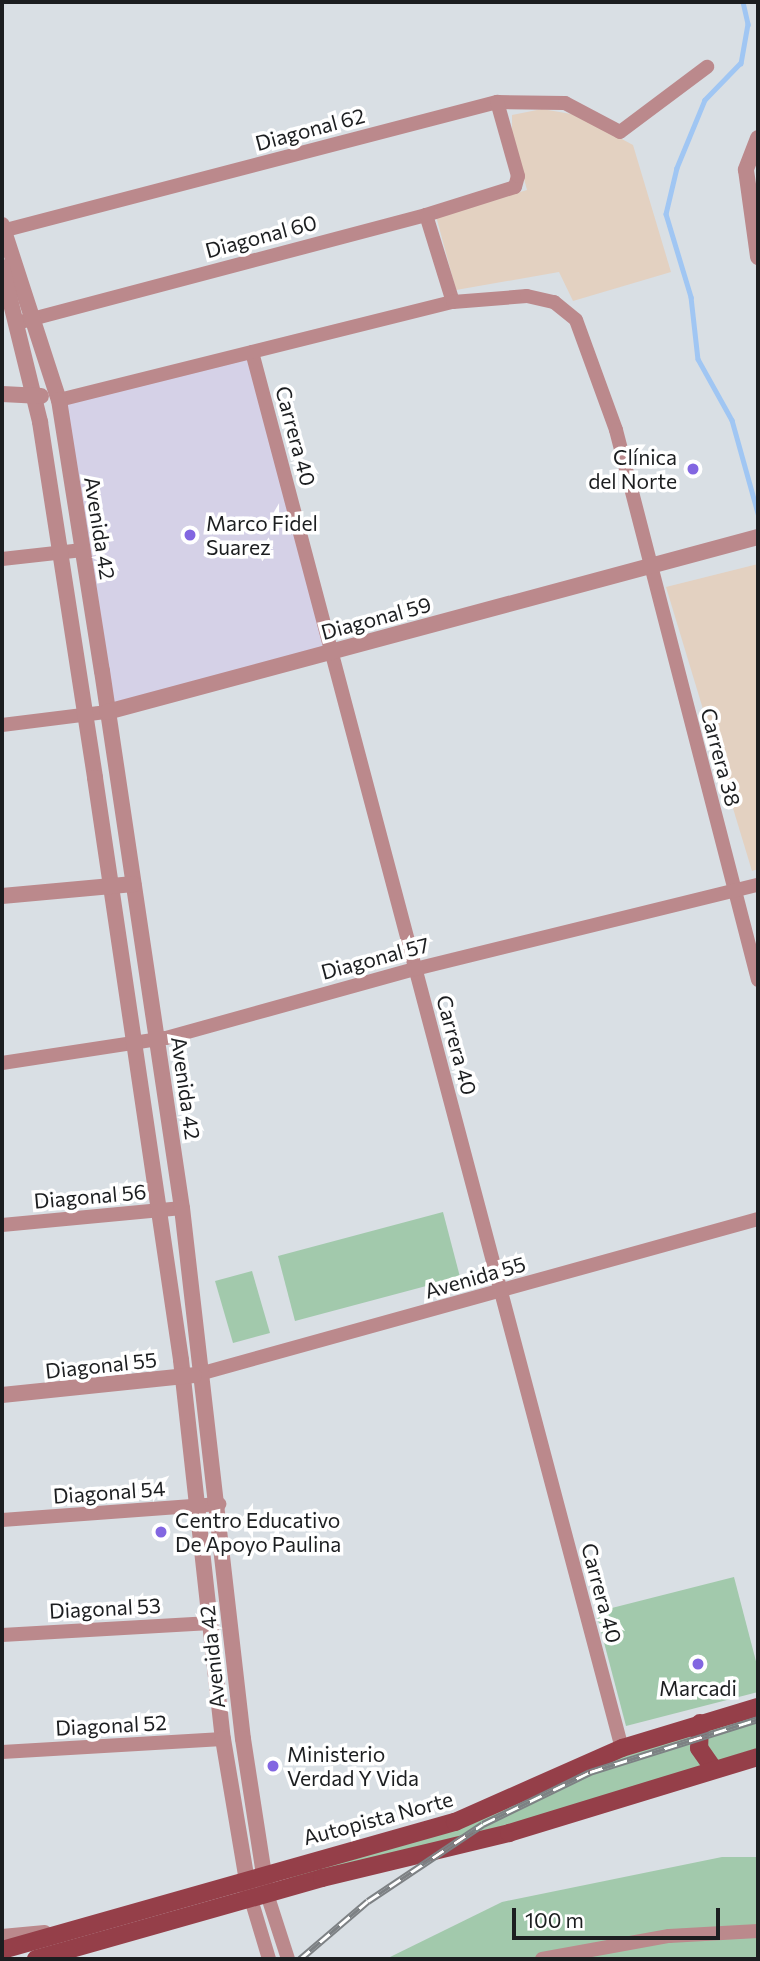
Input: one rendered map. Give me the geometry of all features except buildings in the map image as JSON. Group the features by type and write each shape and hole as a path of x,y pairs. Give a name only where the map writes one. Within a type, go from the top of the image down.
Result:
{"main road":[{"name":"Autopista Norte","path":"2,1950 57,1931 468,1817 622,1748 758,1707"},
{"path":"699,1723 699,1748 713,1768"},
{"name":"Autopista Norte","path":"36,1959 259,1896 509,1833 713,1768 758,1757"}],"street":[{"name":"Diagonal 62","path":"3,229 497,102 565,103 615,132 625,130 707,67"},
{"name":"Diagonal 60","path":"25,320 426,215 514,187 517,176 497,102"},
{"path":"758,138 749,153 758,257"},
{"path":"2,394 34,395 59,400 453,302 426,215"},
{"name":"Avenida 42","path":"3,229 25,320 82,716 159,1210 200,1506 223,1740 253,1877 288,1959"},
{"name":"Avenida 42","path":"2,267 59,400 182,1208 219,1504 253,1877"},
{"name":"Carrera 38","path":"453,302 527,296 554,302 576,320 617,430 649,568 758,980"},
{"name":"Carrera 40","path":"252,352 622,1748"},
{"name":"Diagonal 59","path":"2,725 107,712 756,537"},
{"path":"2,559 82,550"},
{"path":"2,896 133,884"},
{"name":"Diagonal 57","path":"2,1063 157,1041 415,968 758,884"},
{"name":"Diagonal 56","path":"2,1225 182,1208"},
{"name":"Avenida 55","path":"203,1373 758,1219"},
{"name":"Diagonal 55","path":"2,1395 203,1373"},
{"name":"Diagonal 54","path":"2,1520 219,1504"},
{"name":"Diagonal 53","path":"2,1635 211,1623"},
{"name":"Diagonal 52","path":"2,1752 223,1740"},
{"name":"Avenida 42","path":"259,1896 269,1959"},
{"path":"2,1936 57,1931"},
{"path":"542,1959 669,1936 758,1931"}],"shaded area":[{"path":"542,109 577,115 633,145 671,272 573,301 559,272 456,290 436,216 527,190 512,134 512,115"},
{"name":"Marco Fidel Suarez","path":"252,352 331,652 107,712 59,400"},
{"path":"758,564 758,869 752,871 666,587"}],"green space":[{"path":"443,1212 460,1277 295,1321 278,1256"},
{"path":"252,1271 270,1333 233,1343 215,1281"},
{"path":"734,1577 758,1669 758,1692 626,1726 596,1612"},
{"path":"758,1713 758,1748 536,1818 291,1878 288,1872 407,1843 620,1754"},
{"path":"722,1857 758,1857 758,1959 386,1959 502,1902"}],"waterway":[{"path":"743,2 748,24 741,63 705,100 677,168 666,214 691,297 698,359 732,420 758,513"}],"railway":[{"path":"300,1959 368,1901 483,1824 590,1772 758,1719"}],"place":[{"name":"Clínica del Norte","path":"693,469"},
{"name":"Marco Fidel Suarez","path":"190,535"},
{"name":"Centro Educativo De Apoyo Paulina","path":"161,1532"},
{"name":"Marcadi","path":"698,1664"},
{"name":"Ministerio Verdad Y Vida","path":"273,1766"}]}
